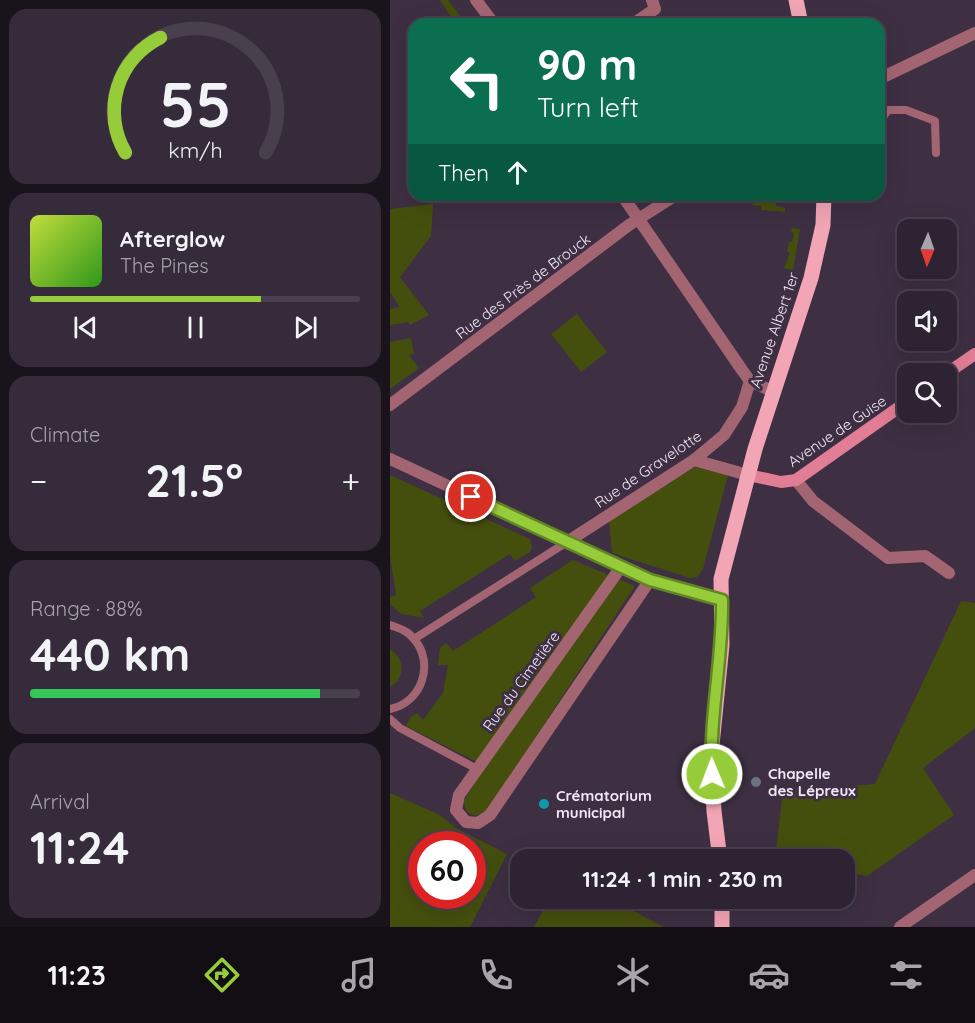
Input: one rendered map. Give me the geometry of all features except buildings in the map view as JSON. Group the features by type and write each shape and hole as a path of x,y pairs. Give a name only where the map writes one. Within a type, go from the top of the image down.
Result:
{"main road":[{"path":"796,0 800,18"},
{"name":"Avenue Albert 1er","path":"719,849 711,753 722,645 721,579 747,475 772,391 789,351 818,251 823,201"},
{"path":"722,909 722,927"}],"street":[{"path":"476,0 490,18"},
{"path":"642,18 655,9 652,0"},
{"path":"885,76 975,34"},
{"path":"626,201 750,381 772,391"},
{"name":"Rue des Près de Brouck","path":"390,405 639,218 666,201"},
{"path":"957,366 975,354"},
{"name":"Rue de Gravelotte","path":"567,542 693,460 724,435 742,407 750,381"},
{"name":"Avenue de Guise","path":"747,475 780,482 796,480 897,409"},
{"path":"390,459 650,580 722,600"},
{"path":"693,460 747,475"},
{"path":"796,480 813,501 888,558 925,556 949,573"},
{"name":"Rue du Cimetière","path":"621,567 457,800 459,816 470,824 482,822 490,814 650,580"},
{"path":"900,927 975,875"}],"lane":[{"path":"885,114 888,110 906,110 934,121 936,153"},
{"path":"414,639 567,542"},
{"path":"390,625 403,630 414,639 422,651 425,665 423,679 417,692 407,702 390,709"},
{"path":"390,719 400,728 477,769"}],"green space":[{"path":"440,0 448,0 462,18 452,18"},
{"path":"754,201 776,201 776,206 785,208 785,212 761,210 761,206 752,205"},
{"path":"433,204 431,236 400,277 429,315 410,325 408,322 390,325 390,309 400,307 390,292 390,209"},
{"path":"792,228 800,229 793,271 784,268 790,253 787,252 789,242 792,242 794,233 791,232"},
{"path":"577,314 607,352 581,372 551,334"},
{"path":"411,338 414,354 409,355 419,368 390,389 390,342"},
{"path":"695,467 728,475 703,569 697,577 690,578 612,553 609,520"},
{"path":"390,475 530,539 532,548 530,552 515,561 510,554 420,611 424,618 401,614 390,604 390,597 396,595 390,555"},
{"path":"573,560 635,586 487,811 479,815 472,815 466,810 464,801 485,766 406,726 410,718 417,713 423,720 443,693 448,665 438,665 440,648 446,643 453,651 536,597 530,588"},
{"path":"961,601 975,603 975,728 923,768 954,815 867,876 855,874 855,849 776,849 783,791 875,784"},
{"path":"390,649 399,658 402,668 399,678 390,687"},
{"path":"390,793 440,815 462,831 408,831 408,909 479,909 470,927 390,927"},
{"path":"486,843 507,854 486,895"},
{"path":"544,909 629,909 664,927 534,927"}],"place":[{"name":"Chapelle des Lépreux","path":"756,782"},
{"name":"Crématorium municipal","path":"544,804"}],"route":[{"path":"471,497 650,580 722,600 722,645 714,708 712,774"}]}
